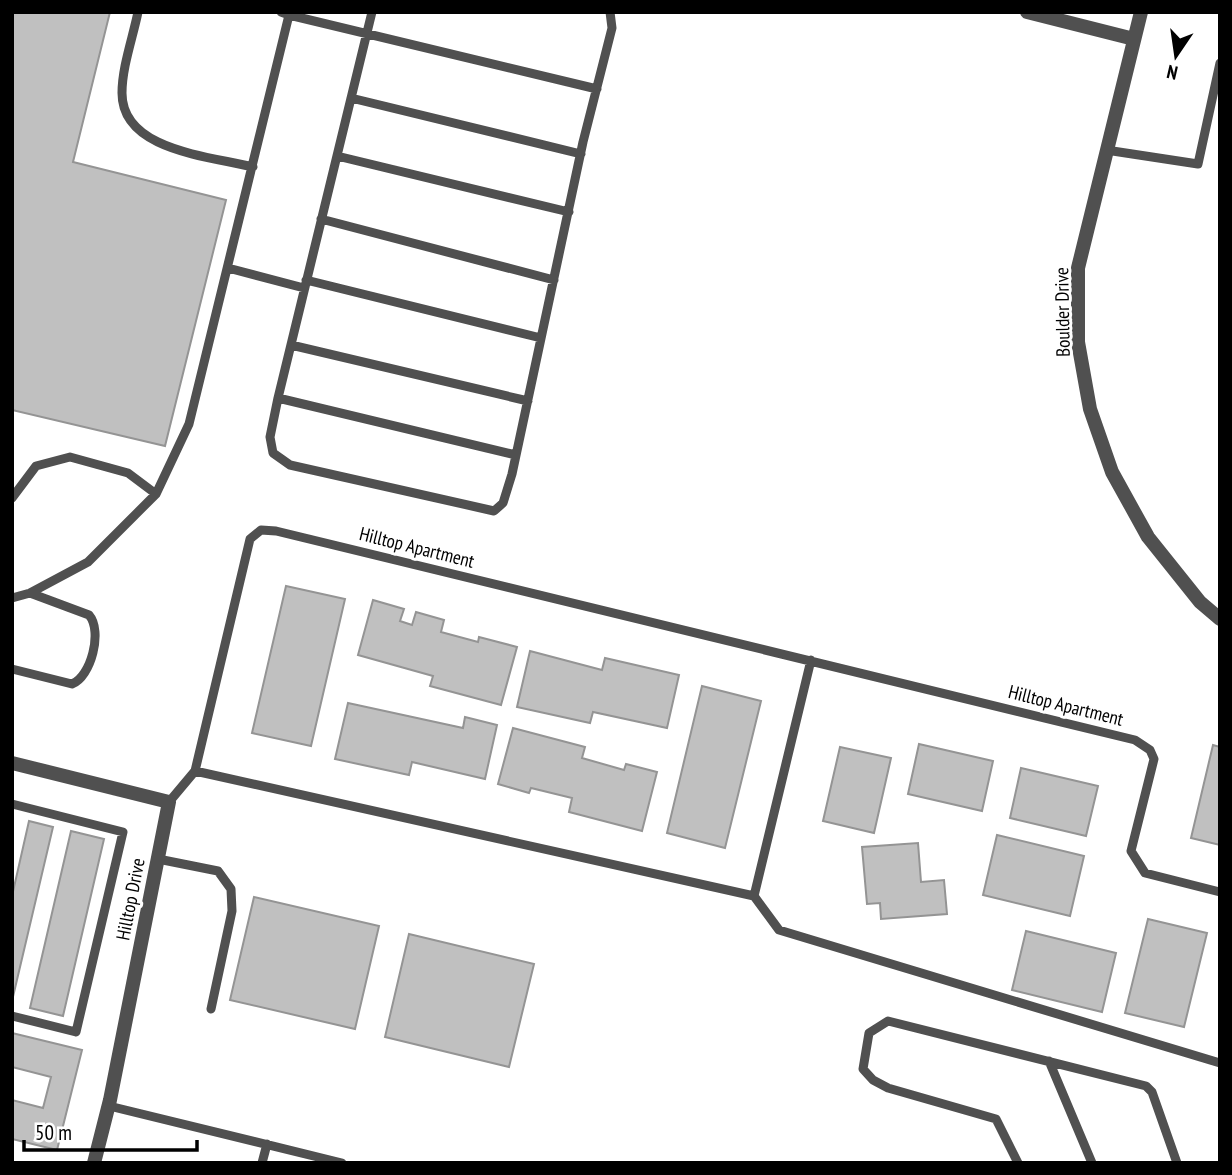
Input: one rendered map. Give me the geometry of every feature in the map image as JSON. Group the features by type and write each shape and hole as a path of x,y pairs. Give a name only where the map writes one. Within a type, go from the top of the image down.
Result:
{"street":[{"path":"1027,12 1134,39"},
{"name":"Boulder Drive","path":"1141,12 1078,268 1078,342 1090,409 1112,472 1148,537 1200,602 1220,619"},
{"path":"12,762 169,802"},
{"name":"Hilltop Drive","path":"94,1163 109,1106 169,802"}],"lane":[{"path":"138,12 122,93 127,119 154,143 253,167"},
{"path":"372,12 278,398 270,437 273,453 290,466 494,511 503,503 516,455 581,154 612,27 610,12"},
{"path":"12,598 30,593 88,562 156,494 189,424 253,167 285,14 597,89"},
{"path":"1106,150 1198,164 1220,63"},
{"path":"351,97 581,154"},
{"path":"337,156 569,212"},
{"path":"321,219 554,279"},
{"path":"228,268 541,338"},
{"path":"291,345 528,401"},
{"path":"278,398 516,455"},
{"path":"12,498 36,466 70,457 128,473 156,494"},
{"name":"Hilltop Apartment","path":"169,802 195,771 250,539 261,530 1135,740 1150,750 1154,759 1131,852 1145,873 1220,892"},
{"path":"12,669 72,684 86,674 89,663 96,631 94,621 89,615 30,593"},
{"path":"754,896 811,660"},
{"path":"195,771 754,896 779,930 1220,1063"},
{"path":"12,804 123,832 76,1032 12,1016"},
{"path":"158,859 218,871 231,889 232,911 211,1009"},
{"path":"1018,1163 996,1119 888,1088 873,1080 863,1069 869,1033 888,1021 1146,1086 1152,1092 1177,1163"},
{"path":"1049,1061 1092,1163"},
{"path":"109,1106 342,1163"},
{"path":"262,1163 267,1144"}],"building":[{"path":"12,12 110,12 73,162 226,200 165,446 12,410"},
{"path":"286,586 345,599 311,746 252,733"},
{"path":"373,600 404,609 400,621 412,625 416,612 444,620 441,632 478,642 479,637 517,647 501,705 430,686 433,676 358,655"},
{"path":"530,651 602,670 605,658 679,675 667,728 593,712 590,723 517,707"},
{"path":"702,686 761,701 725,848 667,833"},
{"path":"348,703 463,728 465,717 497,725 485,779 412,762 409,775 335,759"},
{"path":"513,728 585,747 582,758 624,770 626,764 657,772 642,831 569,812 572,798 531,788 529,793 498,784"},
{"path":"919,744 993,761 982,811 908,794"},
{"path":"1213,745 1220,747 1220,845 1191,838"},
{"path":"840,747 891,758 874,833 823,821"},
{"path":"1021,768 1098,786 1086,836 1010,818"},
{"path":"29,821 53,827 12,1001 12,896"},
{"path":"71,831 104,839 63,1016 30,1008"},
{"path":"997,835 1084,856 1070,916 983,895"},
{"path":"918,843 921,882 944,880 947,914 881,919 880,903 867,904 862,847"},
{"path":"254,897 379,926 355,1029 230,1000"},
{"path":"1148,919 1207,933 1184,1027 1125,1013"},
{"path":"1026,931 1116,953 1102,1012 1012,990"},
{"path":"409,934 534,964 509,1067 385,1037"},
{"path":"12,1033 82,1050 57,1150 12,1139 12,1100 43,1108 51,1077 12,1067"}]}
